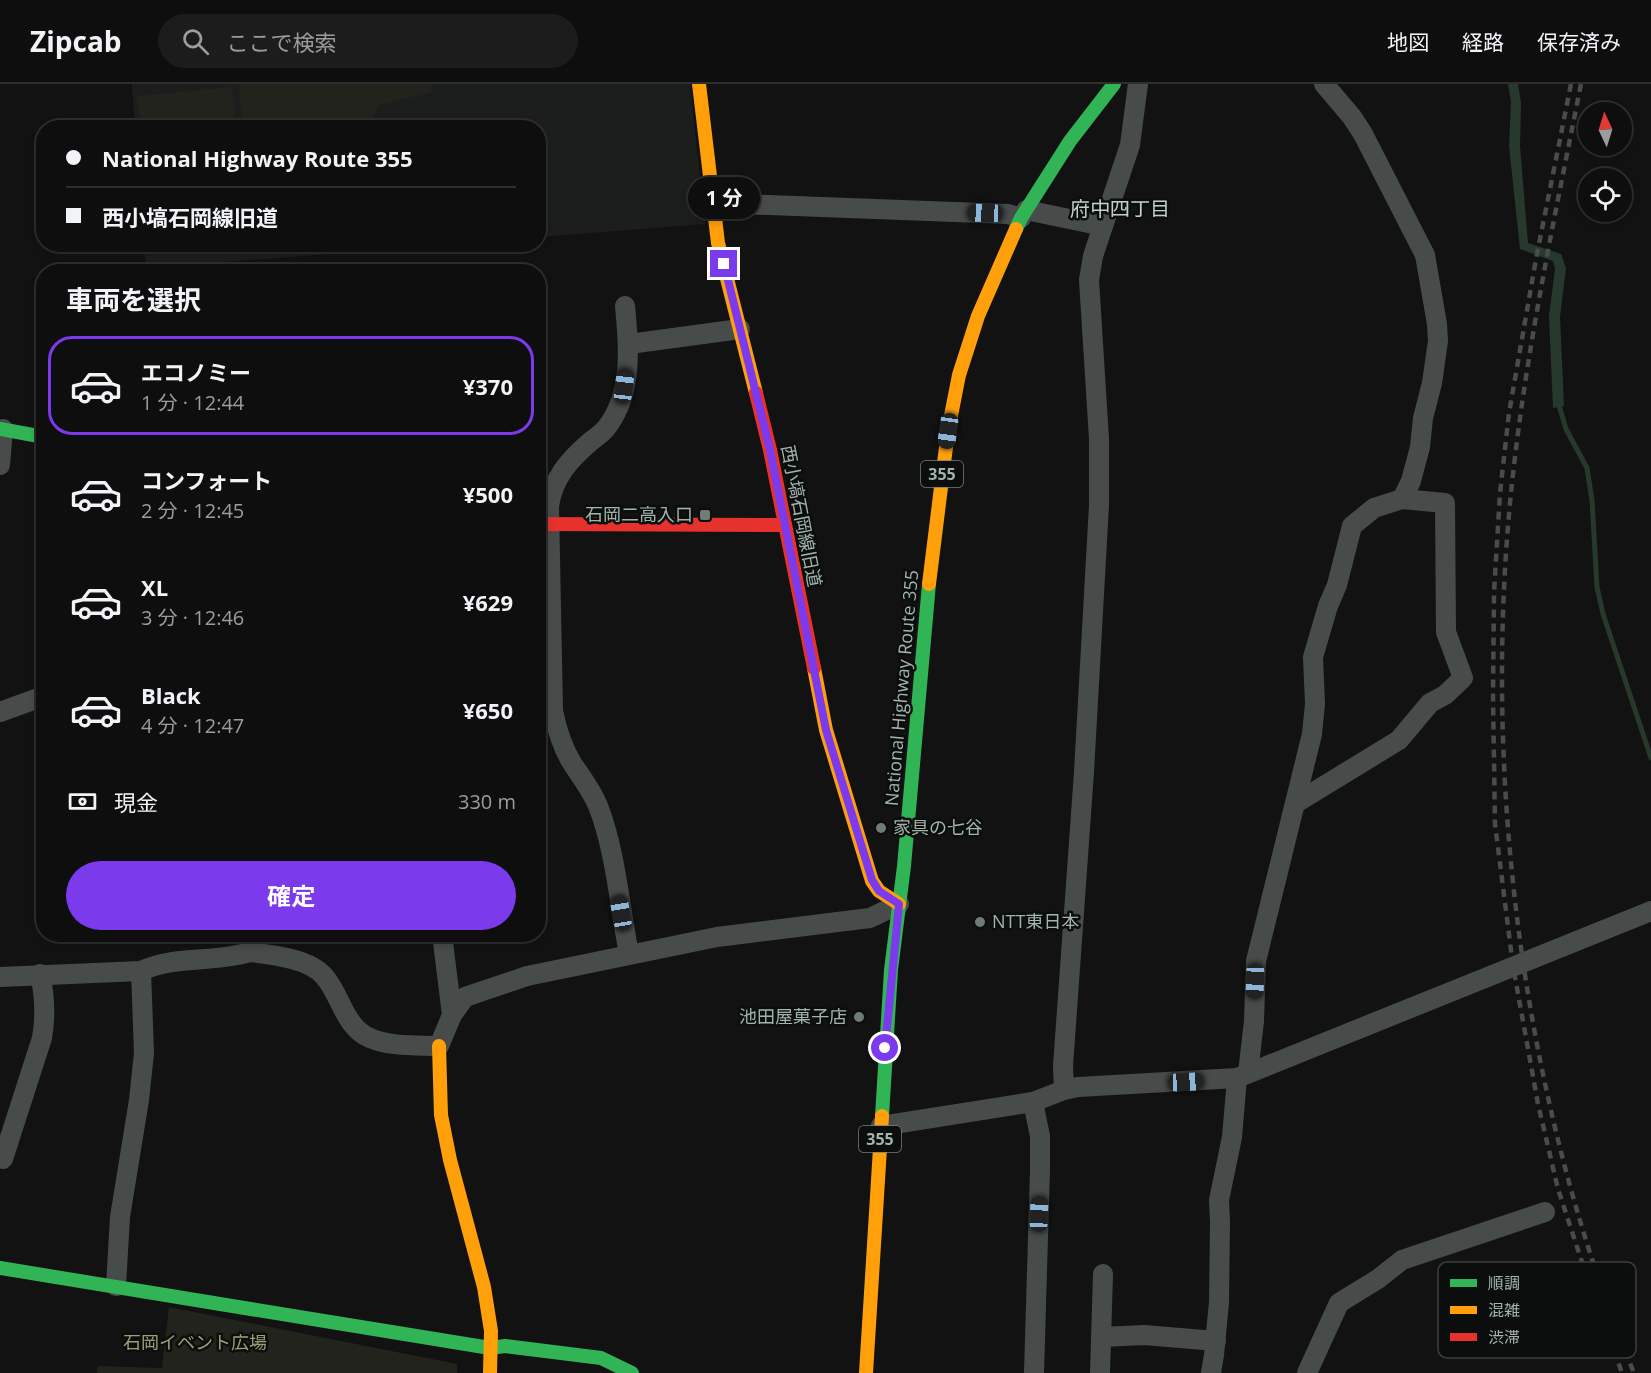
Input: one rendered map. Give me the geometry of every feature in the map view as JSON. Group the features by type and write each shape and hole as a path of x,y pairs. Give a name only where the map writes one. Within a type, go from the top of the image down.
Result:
{"main road":[{"name":"西小塙石岡線旧道","path":"699,84 718,243 770,450 826,730 872,880 879,891 899,904"},
{"name":"National Highway Route 355","path":"866,1373 889,993 931,564 948,431 959,375 978,316 1024,214 1070,141 1114,84"},
{"path":"1,429 36,436"},
{"path":"546,524 785,525"},
{"path":"439,1046 441,1115 450,1161 484,1287 490,1331 490,1373"},
{"path":"0,1268 490,1348 505,1346 601,1358 632,1373"}],"street":[{"path":"1064,1090 1063,1066 1084,772 1099,505 1099,439 1089,280 1102,226 1130,145 1138,84"},
{"path":"1324,84 1363,134 1425,255 1438,341 1432,383 1423,418 1420,447 1411,480 1402,499"},
{"path":"712,203 1024,214 1102,226"},
{"path":"546,514 550,495 564,466 606,429 617,412 624,386 629,344 625,306"},
{"path":"629,344 740,330"},
{"path":"0,465 1,429"},
{"path":"1211,1373 1219,1302 1219,1200 1254,1021 1256,961 1312,734 1315,704 1313,657 1328,606 1337,585 1352,526 1374,508 1402,499 1445,503 1446,632 1463,678 1444,695 1430,703 1399,740 1296,803"},
{"path":"546,566 553,711 559,736 572,763 589,788 607,831 629,954"},
{"path":"0,712 36,699"},
{"path":"0,977 141,971 161,963 225,958 250,943 308,966 323,975 354,1026 370,1038 400,1045 439,1046 452,1015 465,997 527,976 717,938 870,918 899,904"},
{"path":"880,1126 1033,1102 1064,1090 1242,1075 1651,911"},
{"path":"443,942 452,1015"},
{"path":"116,1286 120,1217 139,1100 144,1053 141,971"},
{"path":"3,1159 42,1038 46,1018 40,974"},
{"path":"1033,1102 1040,1136 1034,1373"},
{"path":"1307,1373 1340,1303 1378,1279 1402,1260 1545,1212"},
{"path":"1100,1373 1103,1274"},
{"path":"1102,1337 1144,1335 1216,1341"}],"shaded area":[{"path":"132,84 690,84 705,224 546,236 546,120 135,120"},
{"path":"1508,84 1518,84 1521,103 1520,146 1528,243 1561,254 1566,268 1560,317 1564,406 1553,408 1549,316 1555,269 1553,261 1520,249 1509,146 1511,102"},
{"path":"145,252 356,252 199,264 146,264"}],"green space":[{"path":"239,84 433,84 431,93 379,104 371,120 241,120"},
{"path":"232,87 235,120 140,120 137,96"},
{"name":"石岡イベント広場","path":"169,1307 457,1364 457,1373 97,1373 98,1366 162,1368"}],"waterway":[{"path":"1558,402 1566,429 1587,468 1592,500 1597,587 1603,614 1651,758"}],"railway":[{"path":"1571,84 1536,259 1509,413 1500,493 1494,593 1493,697 1495,824 1513,966 1538,1104 1558,1189 1582,1262"},
{"path":"1581,84 1541,288 1517,441 1503,603 1502,714 1508,827 1520,940 1539,1053 1564,1163 1594,1262"},
{"path":"1617,1358 1622,1373"},
{"path":"1628,1358 1634,1373"}],"traffic: fast":[{"path":"1016,229 1070,141 1114,84"},
{"path":"0,429 36,436"},
{"path":"882,1116 891,970 904,866 929,584"},
{"path":"0,1268 490,1348 505,1346 601,1358 632,1373"}],"traffic: slow":[{"path":"699,84 718,243 756,393"},
{"path":"929,584 948,431 959,375 978,316 1016,229"},
{"path":"814,668 826,730 872,881 879,891 899,904"},
{"path":"439,1046 441,1115 450,1160 484,1287 491,1331 490,1373"},
{"path":"866,1373 882,1116"}],"traffic: jam":[{"path":"756,393 770,450 814,668"},
{"path":"546,524 785,525"}],"place":[{"name":"石岡二高入口","path":"705,515"},
{"name":"家具の七谷","path":"881,828"},
{"name":"NTT東日本","path":"980,922"},
{"name":"池田屋菓子店","path":"859,1017"}],"district":[{"name":"府中四丁目","path":"1120,209"}],"route":[{"path":"724,264 770,450 826,730 872,880 879,891 899,904 885,1048"}]}
